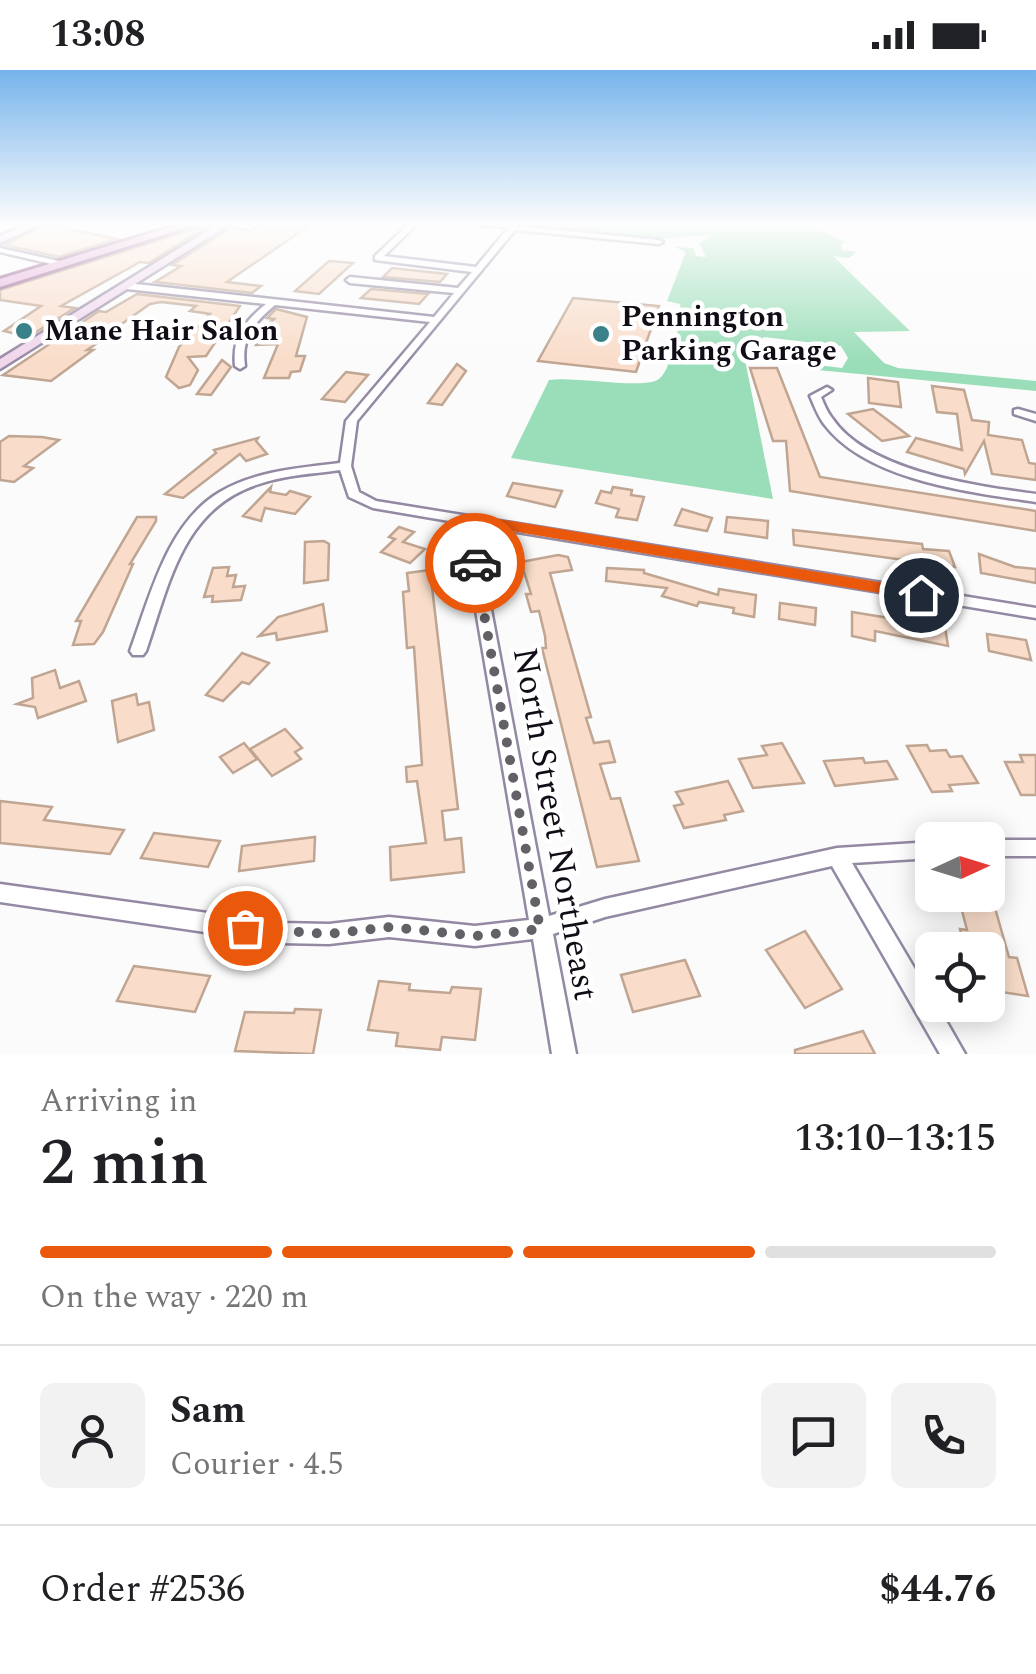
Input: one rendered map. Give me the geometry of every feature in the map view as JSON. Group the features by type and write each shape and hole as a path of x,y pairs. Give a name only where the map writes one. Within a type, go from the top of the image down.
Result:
{"main road":[{"path":"0,283 44,269"}],"street":[{"path":"0,365 154,269"},
{"path":"469,269 478,270"},
{"path":"478,270 360,408 348,435 345,466 350,489 362,500 1036,614"},
{"path":"350,280 458,292"},
{"path":"127,286 435,320"},
{"path":"240,366 238,341 242,331 272,303"},
{"path":"827,390 815,396 820,412 838,432 869,454 935,480 1036,498"},
{"path":"1018,412 1036,418"},
{"path":"138,652 177,547 196,515 209,503 232,488 260,478 345,466"},
{"name":"North Street Northeast","path":"468,519 564,1054"},
{"path":"1005,848 1036,848"},
{"path":"0,893 280,933 328,934 390,927 476,936 540,929 604,908 838,856 915,851"},
{"path":"838,856 953,1054"}],"green space":[{"path":"679,269 846,269 910,331 854,332 884,363 898,368 1036,381 1036,391 807,369 805,365 809,364 842,368 848,358 841,346 764,337 744,355 773,499 511,458 549,380 640,383 662,376 681,316 680,304 667,301"}],"building":[{"path":"68,269 128,269 61,306 75,308 28,337 4,331 41,306 0,300 0,290"},
{"path":"176,269 246,269 227,282 261,286 252,293 155,282"},
{"path":"320,269 347,269 319,294 295,291"},
{"path":"391,269 447,274 440,282 383,277"},
{"path":"371,289 428,294 419,304 361,298"},
{"path":"137,294 240,306 206,356 188,357 198,370 190,385 179,388 166,377 179,347 210,314 190,311 196,306 161,302 150,304 113,330 117,330 51,381 3,375 99,311 106,312"},
{"name":"Pennington Parking Garage","path":"573,298 659,306 636,372 538,361"},
{"path":"276,309 307,317 296,356 305,356 300,371 291,372 289,378 264,378 278,344 256,345 263,328 274,319 267,318"},
{"path":"222,360 231,367 211,395 197,394"},
{"path":"457,364 466,371 442,405 428,403"},
{"path":"750,368 777,368 820,477 1036,511 1036,531 790,491 786,441 773,441"},
{"path":"346,372 368,375 345,402 322,399"},
{"path":"868,378 898,382 901,407 869,403"},
{"path":"932,386 964,390 972,420 989,422 988,435 1022,440 1029,463 1036,464 1036,480 992,474 984,441 965,474 964,469 907,452 916,438 962,450 957,414 937,412"},
{"path":"873,409 909,436 882,441 848,414"},
{"path":"9,436 59,440 24,466 33,468 14,482 0,480 0,442"},
{"path":"258,438 256,441 267,454 246,461 240,454 183,498 165,494 216,453 214,450"},
{"path":"513,483 562,491 555,507 507,496"},
{"path":"271,487 270,492 286,495 290,491 310,497 295,514 265,508 261,521 243,516"},
{"path":"613,487 644,497 637,520 616,517 619,509 596,503 601,491 611,493"},
{"path":"682,509 712,518 707,531 675,525"},
{"path":"137,517 156,517 156,521 130,564 103,632 94,644 73,645 81,621 76,621"},
{"path":"727,517 768,521 767,538 725,532"},
{"path":"399,527 414,532 403,542 425,549 410,563 381,552 395,539 389,537"},
{"path":"793,530 922,544 923,549 949,551 955,567 794,545"},
{"path":"305,542 329,544 328,580 304,583"},
{"path":"979,554 1015,567 1036,569 1036,583 981,573"},
{"path":"558,555 568,557 572,570 550,573 591,717 586,718 594,743 609,741 615,762 600,764 611,799 620,798 639,861 597,867 542,648 546,648 539,611 531,612 526,594 531,594 521,562"},
{"path":"229,567 227,576 236,575 233,587 245,586 241,600 212,602 213,596 204,597 213,568"},
{"path":"607,568 644,570 718,595 719,589 756,595 754,617 733,613 734,608 699,602 697,606 662,596 667,588 606,581"},
{"path":"430,570 458,809 442,811 445,840 461,838 464,872 391,880 390,847 426,843 417,781 407,782 406,767 422,765 414,647 407,648 403,592 409,591 407,573"},
{"path":"780,603 816,608 815,625 779,619"},
{"path":"323,604 327,631 277,640 276,633 259,636 278,617"},
{"path":"852,612 945,627 948,646 875,631 875,641 852,636"},
{"path":"987,634 1026,640 1031,660 989,651"},
{"path":"242,653 269,663 249,684 242,682 223,701 206,695"},
{"path":"55,670 60,688 79,681 86,701 38,718 35,707 17,704 33,698 32,678"},
{"path":"136,694 138,705 149,702 154,730 118,742 112,701"},
{"path":"285,729 302,748 295,752 301,759 272,776 250,749"},
{"path":"244,743 257,759 233,773 220,757"},
{"path":"782,743 804,783 753,788 739,759 767,755 762,746"},
{"path":"927,745 930,751 946,750 950,757 962,756 978,783 949,785 952,791 932,792 907,746"},
{"path":"1020,755 1036,755 1036,795 1021,795 1005,762 1023,762"},
{"path":"863,758 865,763 887,761 897,779 835,786 824,761"},
{"path":"728,781 743,811 724,815 726,820 684,828 674,806 683,804 676,792"},
{"path":"0,801 52,807 44,820 124,830 110,854 0,843"},
{"path":"154,833 220,841 208,867 141,858"},
{"path":"315,837 314,861 239,871 242,846"},
{"path":"962,912 996,912 1002,932 961,932 960,929 967,930"},
{"path":"805,931 842,989 805,1008 766,950"},
{"path":"1005,943 1009,957 1017,958 1028,996 1005,993"},
{"path":"685,960 700,996 633,1012 621,975"},
{"path":"134,966 210,976 195,1012 117,1001"},
{"path":"379,981 410,984 409,990 450,993 452,987 481,989 475,1040 442,1037 440,1050 396,1046 398,1033 368,1030"},
{"path":"295,1009 321,1010 313,1054 235,1051 245,1012 294,1013"},
{"path":"863,1031 875,1054 795,1054 795,1050"}],"way so far":[{"path":"245,928 328,934 390,927 476,936 540,929 475,563"}],"place":[{"name":"Mane Hair Salon","path":"24,331"},
{"name":"Pennington Parking Garage","path":"601,334"}],"route":[{"path":"475,563 468,519 921,595"}]}
